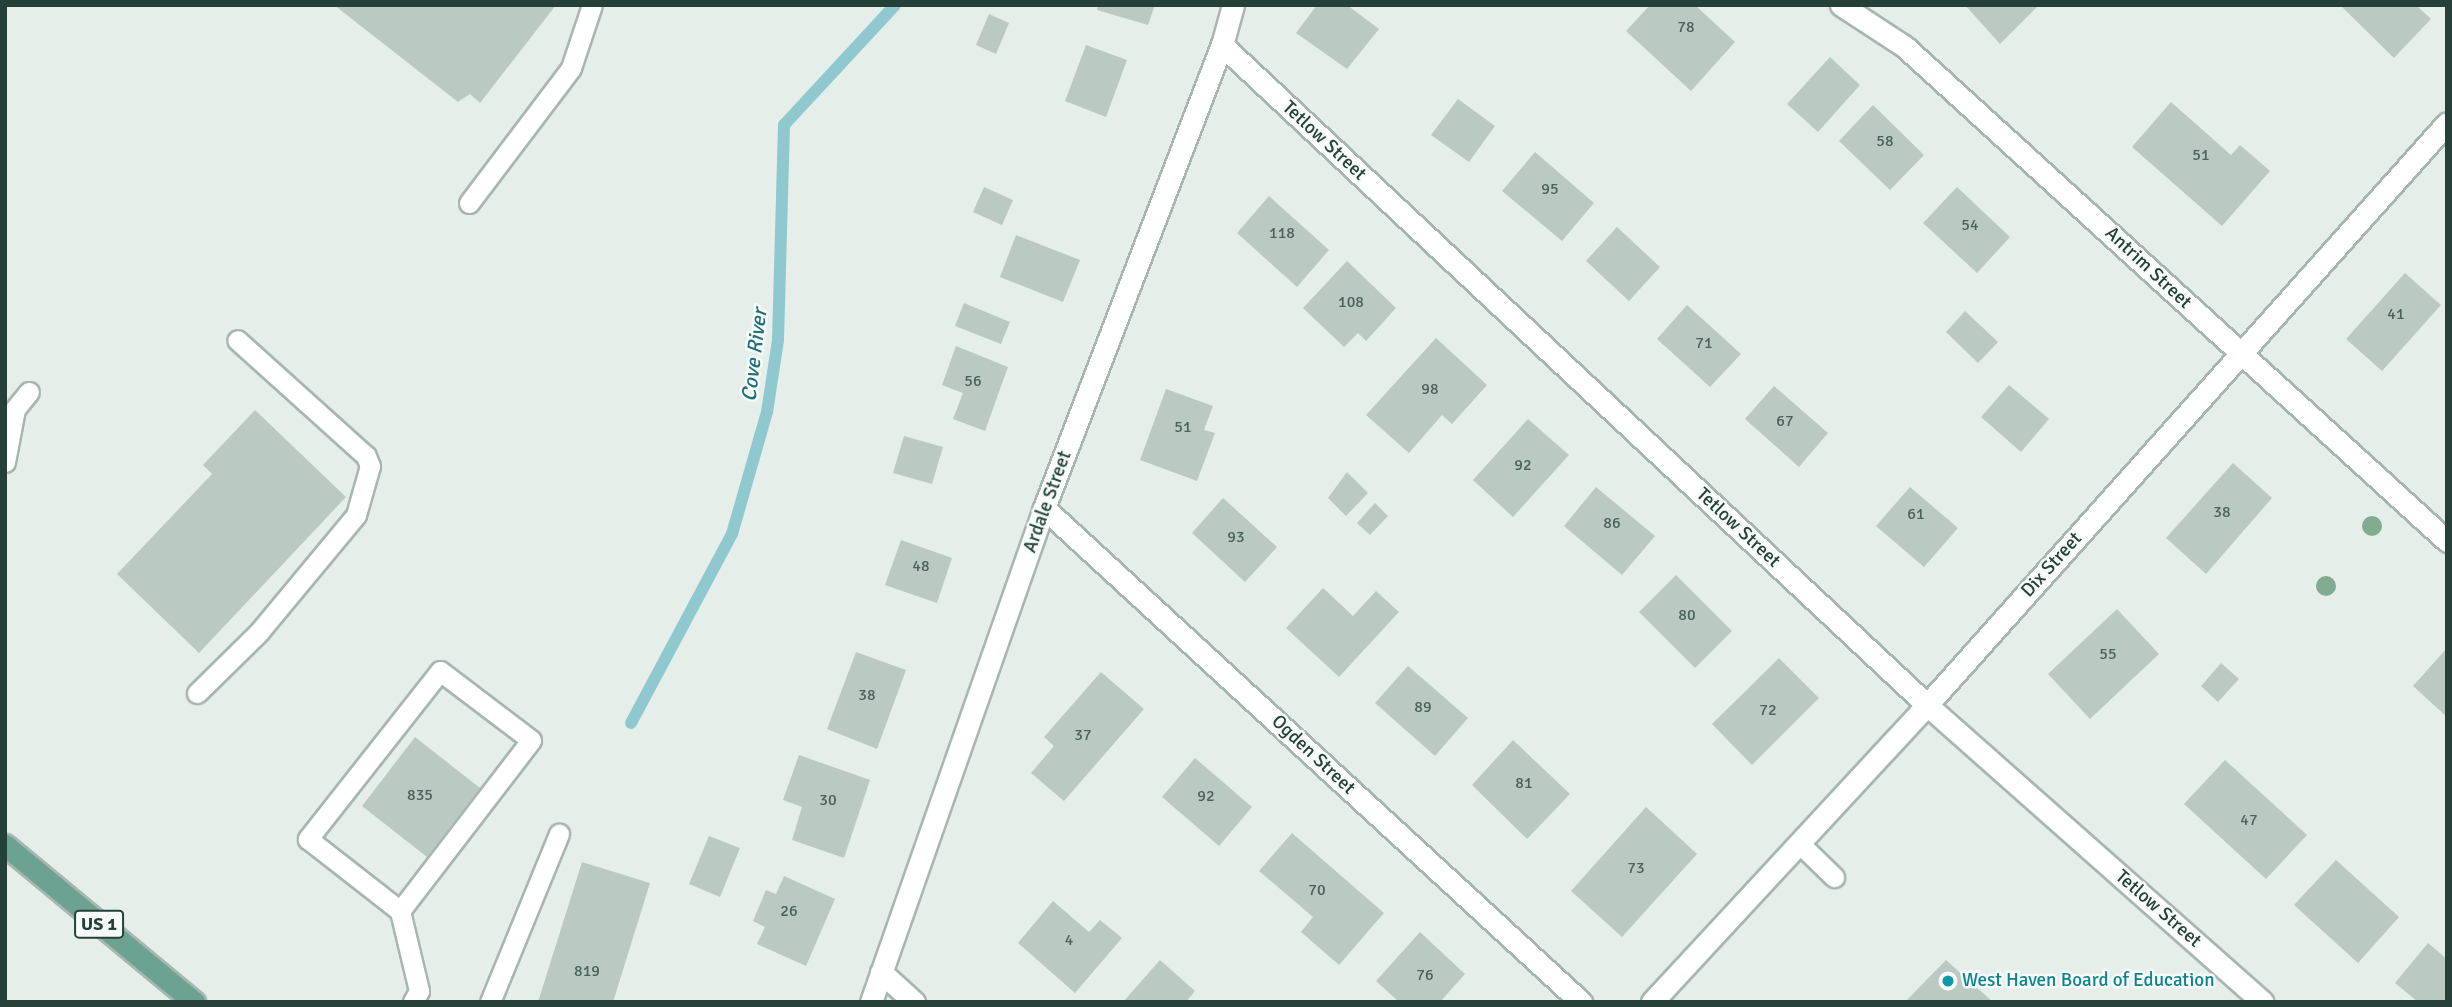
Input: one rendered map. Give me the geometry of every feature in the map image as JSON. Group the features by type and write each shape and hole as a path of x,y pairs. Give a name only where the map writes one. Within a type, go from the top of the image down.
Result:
{"main road":[{"name":"US 1","path":"5,845 194,1002"}],"street":[{"name":"Ardale Street","path":"871,1002 1044,508 1222,45 1233,5"},
{"name":"Antrim Street","path":"1842,5 1904,46 2447,541"},
{"name":"Tetlow Street","path":"1222,45 1927,705 2263,1002"},
{"name":"Dix Street","path":"1652,1002 1927,705 2447,124"},
{"name":"Ogden Street","path":"1044,508 1581,1002"},
{"path":"881,972 914,1002"}],"lane":[{"path":"470,203 571,68 592,5"},
{"path":"197,693 259,632 356,515 370,466 366,456 237,340"},
{"path":"5,462 10,411 29,392"},
{"path":"400,912 531,740 440,671 308,839 400,912 419,991 413,1002"},
{"path":"490,1002 559,834"},
{"path":"1799,843 1834,877"}],"building":[{"path":"334,5 556,5 480,103 470,94 458,102"},
{"path":"1098,5 1155,5 1148,25 1097,10"},
{"path":"1317,5 1347,5 1379,29 1347,69 1296,33"},
{"path":"1650,5 1695,5 1735,42 1691,91 1626,31"},
{"path":"1965,5 2039,5 2000,44"},
{"path":"2340,5 2416,5 2431,19 2394,58"},
{"path":"989,14 1009,23 996,54 976,45"},
{"path":"1086,45 1127,60 1106,117 1065,101"},
{"path":"1830,57 1860,85 1818,132 1787,104"},
{"path":"1458,99 1495,126 1469,162 1431,135"},
{"path":"2171,102 2231,155 2240,145 2270,171 2222,226 2132,147"},
{"path":"1873,105 1924,155 1890,190 1839,141"},
{"path":"1535,152 1594,203 1562,241 1502,191"},
{"path":"984,187 1013,200 1002,225 973,212"},
{"path":"1957,187 2010,237 1977,273 1923,223"},
{"path":"1269,196 1329,250 1297,287 1237,233"},
{"path":"1617,227 1660,267 1629,301 1586,261"},
{"path":"1016,235 1080,260 1063,302 1000,277"},
{"path":"1347,261 1396,308 1366,341 1358,333 1344,347 1303,308"},
{"path":"2405,273 2441,305 2382,371 2346,339"},
{"path":"964,303 1010,322 1001,344 955,326"},
{"path":"1687,305 1741,354 1710,387 1657,339"},
{"path":"1965,311 1998,342 1978,363 1946,332"},
{"path":"1436,338 1487,385 1452,424 1442,415 1409,453 1366,415"},
{"path":"956,346 1008,367 985,431 953,419 963,393 942,385"},
{"path":"2009,385 2049,419 2021,452 1981,417"},
{"path":"1774,386 1828,433 1799,467 1745,419"},
{"path":"1166,389 1213,406 1204,430 1215,433 1197,481 1140,460"},
{"path":"255,410 346,497 199,653 117,574 212,474 203,465"},
{"path":"1528,419 1569,455 1513,517 1473,480"},
{"path":"904,436 943,447 932,484 893,473"},
{"path":"2233,463 2272,498 2206,574 2166,538"},
{"path":"1347,472 1368,493 1346,516 1328,498"},
{"path":"1596,487 1655,536 1622,575 1564,526"},
{"path":"1910,487 1958,528 1924,567 1876,526"},
{"path":"1223,498 1277,547 1245,582 1192,533"},
{"path":"1375,503 1388,516 1370,535 1357,523"},
{"path":"901,540 952,558 937,603 885,585"},
{"path":"1676,575 1732,631 1695,668 1639,612"},
{"path":"1323,588 1353,616 1376,591 1399,612 1339,677 1286,628"},
{"path":"2117,609 2159,654 2090,719 2048,674"},
{"path":"2447,648 2447,717 2413,686"},
{"path":"856,652 906,670 877,749 827,729"},
{"path":"1779,658 1819,698 1752,765 1712,724"},
{"path":"2221,663 2239,679 2218,702 2201,686"},
{"path":"1408,666 1468,718 1435,756 1375,703"},
{"path":"1101,672 1144,709 1064,801 1031,773 1054,746 1044,737"},
{"path":"415,737 480,788 427,857 362,806"},
{"path":"1513,740 1570,794 1527,839 1472,785"},
{"path":"799,755 870,780 844,858 792,840 802,807 783,800"},
{"path":"1195,758 1252,807 1219,846 1162,797"},
{"path":"2225,760 2307,835 2266,879 2184,804"},
{"path":"1646,807 1697,854 1622,937 1571,891"},
{"path":"1292,833 1384,913 1339,965 1301,932 1313,917 1259,871"},
{"path":"709,836 740,848 720,897 689,884"},
{"path":"2336,860 2399,917 2358,963 2294,905"},
{"path":"582,862 650,883 613,1002 538,1002"},
{"path":"784,876 835,899 806,966 757,944 765,927 753,921 766,890 776,894"},
{"path":"1053,901 1089,932 1100,920 1122,938 1075,993 1018,943"},
{"path":"1420,932 1465,974 1440,1002 1399,1002 1376,981"},
{"path":"2428,943 2447,959 2447,1002 2418,1002 2395,983"},
{"path":"1160,960 1195,991 1186,1002 1123,1002"},
{"name":"West Haven Board of Education","path":"1946,960 1993,1002 1905,1002"}],"waterway":[{"name":"Cove River","path":"631,723 732,534 767,412 778,340 784,125 895,5"}],"place":[{"name":"West Haven Board of Education","path":"1948,981"}]}
